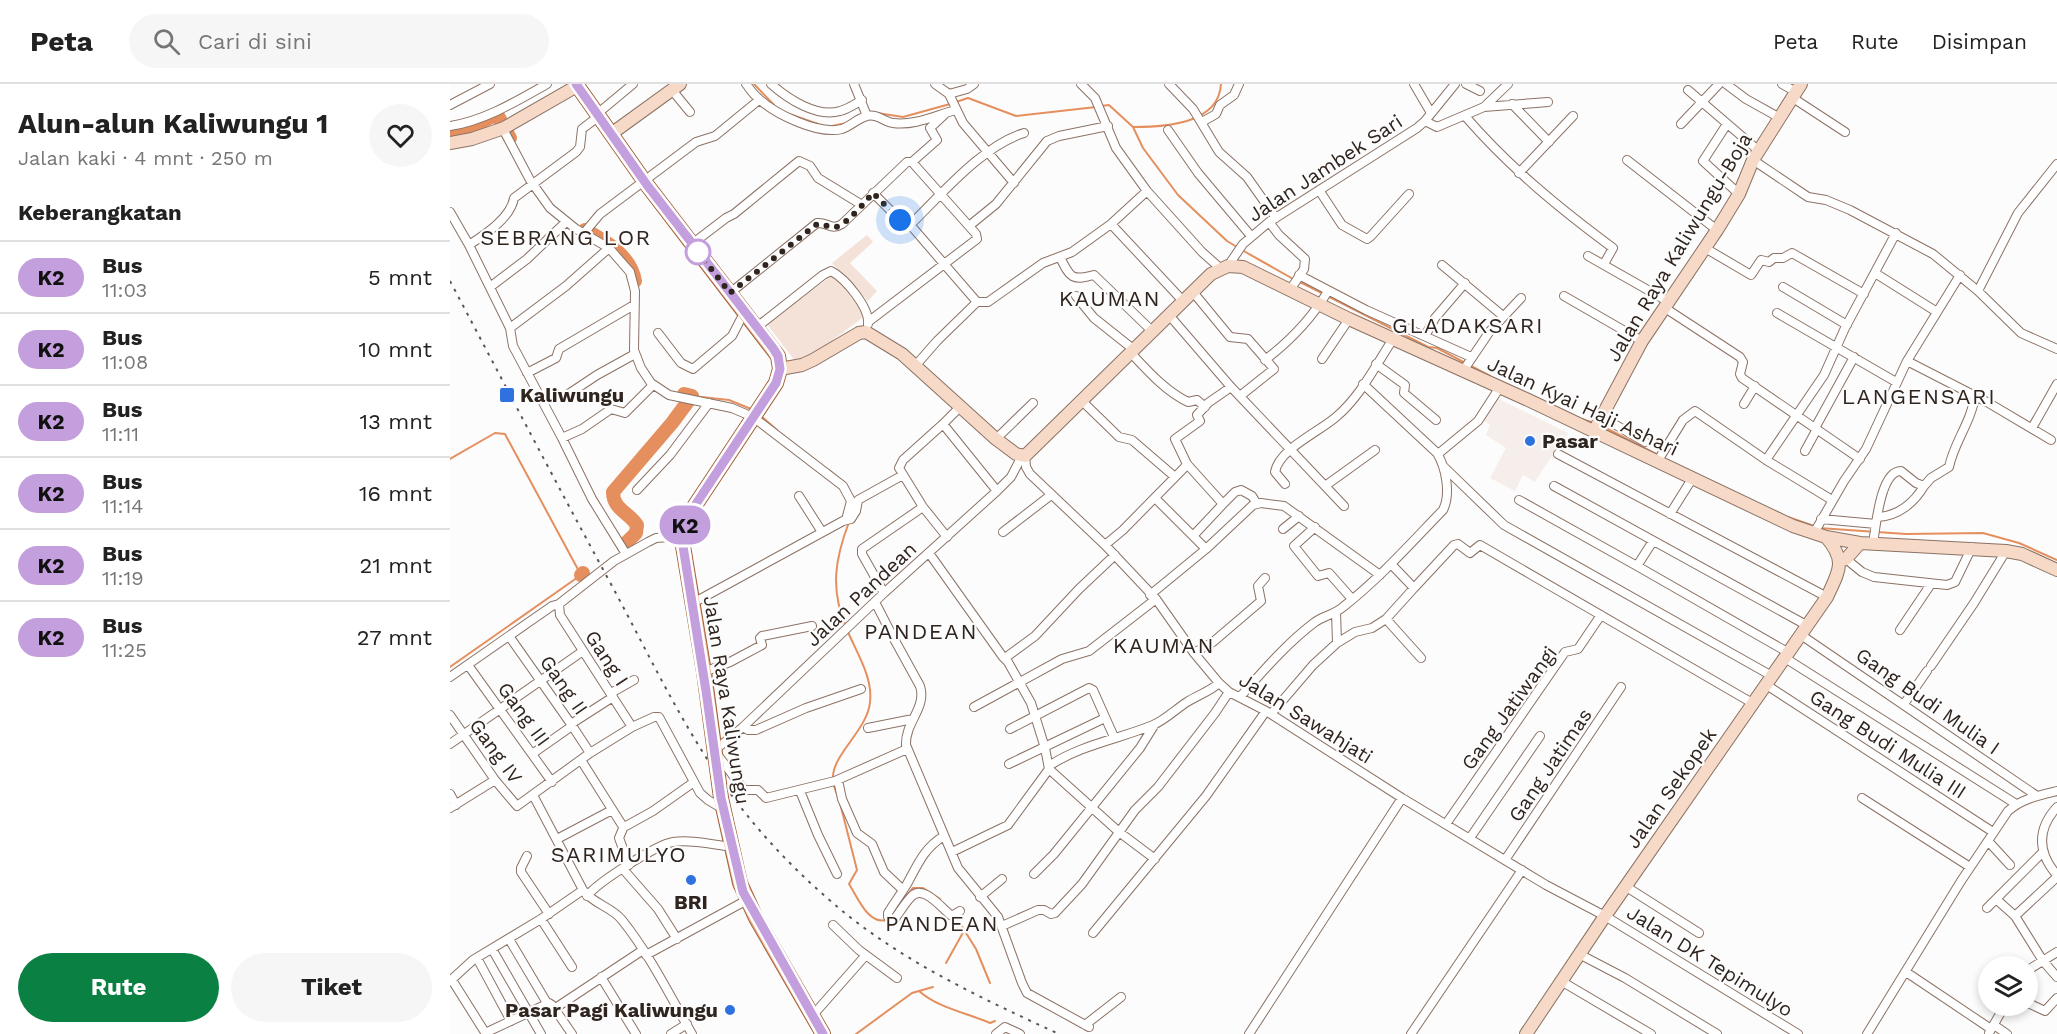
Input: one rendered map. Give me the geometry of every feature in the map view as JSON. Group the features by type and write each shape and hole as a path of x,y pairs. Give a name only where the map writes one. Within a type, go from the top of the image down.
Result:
{"main road":[{"path":"450,143 472,139 504,128 577,85 644,181 778,356 780,369 802,365 867,327 916,365 996,439 1024,456 1210,274 1224,267"},
{"path":"611,134 676,87"},
{"name":"Jalan Raya Kaliwungu-Boja","path":"1598,423 1642,341 1717,230 1739,194 1756,156 1797,92"},
{"name":"Jalan Kyai Haji Ashari","path":"1224,267 1243,267 1322,302 1393,339 1467,363 1500,387 1598,423 1675,465 1692,478 1793,526 1873,531 2006,551 2022,554 2057,570"},
{"name":"Jalan Raya Kaliwungu","path":"780,369 776,383 688,516 683,536 723,810 738,873 747,900 823,1034"},
{"path":"1819,527 1843,560 1873,531"},
{"name":"Jalan Sekopek","path":"1526,1034 1567,984 1579,954 1827,597 1843,560"}],"street":[{"path":"450,105 490,84"},
{"path":"450,126 471,121 547,84"},
{"path":"469,245 493,229 512,206 514,198 579,149 582,129 633,84"},
{"path":"746,84 759,100 794,119 825,130 841,129 867,115 897,124 921,121 954,110"},
{"path":"854,84 867,115"},
{"path":"935,84 950,95 954,110 963,123 986,153 1014,183"},
{"path":"950,95 974,84"},
{"path":"1081,84 1095,98 1116,148 1147,191 1202,252 1224,267"},
{"path":"1169,84 1200,119 1219,152 1247,177 1273,220 1279,235 1305,260 1306,266 1291,288"},
{"path":"1200,119 1216,114 1220,105 1234,95 1239,84"},
{"path":"1414,84 1431,113"},
{"path":"1455,84 1425,121 1437,127 1465,116 1484,107 1508,84"},
{"path":"1466,84 1480,91"},
{"path":"1681,124 1719,84"},
{"path":"1726,84 1746,99 1780,118"},
{"path":"1782,84 1797,92 1845,132"},
{"path":"774,85 793,100 822,111 839,111 862,102"},
{"path":"676,87 690,112"},
{"path":"1688,90 1727,124 1756,156 1808,196 1842,207 1933,254 1978,291 2021,333 2057,349"},
{"path":"586,231 600,214 696,142 715,136 759,100"},
{"path":"1484,107 1548,102"},
{"path":"1512,104 1549,142"},
{"path":"730,293 817,224 823,223 830,228 838,226 907,162 912,162 937,140 930,128 954,110"},
{"path":"1465,116 1519,173 1563,211 1613,248 1604,264"},
{"path":"1519,173 1573,116"},
{"name":"Jalan Jambek Sari","path":"1224,267 1251,236 1273,220 1425,121"},
{"path":"1727,124 1703,161 1739,194"},
{"path":"969,226 996,204 1047,141 1059,136 1108,126"},
{"path":"504,128 550,208 566,222 586,231 609,248 630,272 635,291 635,354 653,385 669,395 755,414 843,486 851,501 848,520"},
{"path":"1168,130 1198,173 1251,236"},
{"path":"910,225 986,153 1004,141 1024,133"},
{"path":"1627,160 1717,230"},
{"path":"692,244 734,214 799,161 810,166 818,178 862,205"},
{"path":"867,327 976,241 977,236 969,226 912,162"},
{"path":"1978,291 2018,213 2057,164"},
{"path":"1318,190 1342,225 1366,239 1409,194"},
{"path":"916,365 977,302 988,302 1043,263 1072,252 1111,224 1147,191"},
{"path":"873,193 904,224 910,225 977,302"},
{"path":"450,212 510,328 513,346 592,499 626,555"},
{"path":"490,288 527,259 566,222"},
{"path":"1111,224 1183,301"},
{"path":"1766,460 1819,383 1896,233"},
{"path":"510,328 566,286 609,248"},
{"path":"1705,248 1750,275 1761,260 1769,262 1792,253 1864,294"},
{"path":"1588,256 1667,305 1735,352 1743,362 1740,376 1860,459"},
{"path":"1060,257 1075,278 1098,276 1106,288 1152,331"},
{"path":"1442,265 1503,316"},
{"path":"757,327 831,271 842,279 865,307 867,327"},
{"path":"1875,273 1936,312"},
{"path":"1873,531 1819,527 1832,500 1874,434 1907,361 1960,275"},
{"path":"1298,276 1425,336 1467,363 1503,316 1521,298"},
{"path":"1425,336 1435,318 1465,283"},
{"path":"1783,286 1847,325"},
{"path":"1265,360 1294,335 1322,302 1328,291"},
{"path":"1193,292 1230,337 1248,339 1274,369 1240,396"},
{"path":"1076,296 1088,312 1132,350 1156,379 1188,402 1197,399 1204,407"},
{"path":"1564,296 1642,341"},
{"path":"1348,300 1350,317"},
{"path":"527,373 557,357 559,349 634,305"},
{"path":"1322,359 1350,317 1366,310"},
{"path":"658,333 681,363 693,369 732,336 745,311"},
{"path":"1777,313 1896,382"},
{"path":"1169,315 1231,387 1344,506"},
{"path":"1374,328 1380,316"},
{"path":"1285,484 1277,475 1276,469 1281,460 1335,418 1363,384 1393,339"},
{"path":"567,395 635,354"},
{"path":"1805,451 1854,357"},
{"path":"1907,361 1975,395 2051,440"},
{"path":"1376,364 1405,385 1404,393 1436,420"},
{"path":"1240,697 1310,626 1336,612 1380,575 1443,510 1447,501 1444,467 1438,454 1363,384"},
{"path":"2032,428 2057,384"},
{"path":"562,438 582,429 611,409 625,413 653,385"},
{"path":"1744,404 1755,386"},
{"path":"1223,504 1187,464 1175,439 1200,420 1197,415 1204,407 1231,387"},
{"path":"1438,454 1478,421 1500,387"},
{"path":"1873,531 1886,516 1908,506 1931,478 1949,467 1952,453 1966,426 1975,395"},
{"path":"1082,401 1119,438 1132,440 1175,477"},
{"path":"637,490 670,455 709,403"},
{"path":"996,439 1034,403"},
{"path":"947,537 923,507 899,468 900,463 960,407"},
{"path":"1659,458 1683,420 1694,411 1766,460 1832,500"},
{"path":"943,424 997,491"},
{"path":"1625,438 1645,442"},
{"path":"1325,486 1375,450"},
{"path":"1558,454 1827,597"},
{"name":"Jalan Pandean","path":"715,751 997,491 1011,477 1024,456"},
{"name":"Jalan Sawahjati","path":"1024,456 1030,474 1105,544 1153,597 1194,653 1229,692 1268,712 1402,798 1505,860 1605,916"},
{"path":"1105,544 1155,498 1187,464"},
{"name":"Gang Budi Mulia III","path":"1444,467 1497,519 1513,531 1769,680 1993,832"},
{"path":"1873,531 1888,477 1894,472 1901,471 1916,483 1924,486"},
{"path":"693,603 848,520 860,499 903,475"},
{"path":"1670,514 1692,478"},
{"name":"Gang Budi Mulia I","path":"1554,486 1653,541 1804,631 1904,705 2037,796"},
{"path":"1193,536 1235,492 1240,490 1252,496 1257,504"},
{"path":"1003,532 1051,495"},
{"path":"799,496 822,532"},
{"path":"1155,498 1206,549"},
{"path":"1519,500 1637,566 1787,656 2016,804"},
{"path":"974,707 1062,659 1089,651 1153,597 1253,505 1284,506 1380,575"},
{"path":"884,593 862,554 862,549 923,507"},
{"path":"1283,529 1299,516"},
{"path":"1315,527 1294,546 1318,576 1329,573 1352,599"},
{"path":"450,677 552,606 559,604 614,561 656,538 683,536"},
{"path":"1637,566 1653,541"},
{"path":"1093,933 1206,796 1268,712 1337,643 1355,632 1372,628 1386,619 1454,545 1458,544 1470,553 1480,544 1754,704"},
{"path":"1843,560 1874,578 1947,585 1954,582 1972,547"},
{"path":"1904,705 1974,603 2006,551"},
{"path":"929,553 1005,658 1020,683 1031,703 1049,768 1091,808 1155,859"},
{"path":"1005,658 1035,636 1115,555"},
{"path":"1391,564 1414,588"},
{"path":"1194,653 1233,626 1260,601 1258,586 1265,578"},
{"path":"1900,630 1931,584"},
{"path":"875,602 923,693 922,702 905,739 907,749 958,868 998,917 1027,993 1087,1026 1121,997"},
{"name":"Gang I","path":"559,604 560,615 632,727"},
{"path":"1336,612 1337,643"},
{"name":"Gang Jatiwangi","path":"1446,824 1565,652 1578,649 1601,615"},
{"path":"1386,619 1421,658"},
{"path":"704,672 730,662 762,645 761,636 812,626"},
{"name":"Gang II","path":"509,636 590,753"},
{"path":"450,744 583,651"},
{"name":"Gang III","path":"468,665 552,782"},
{"path":"532,754 634,680"},
{"path":"952,852 1008,825 1049,768 1062,758 1114,737 1155,724 1219,683"},
{"name":"Gang Jatimas","path":"1505,860 1621,687"},
{"path":"1010,729 1089,688 1093,690 1114,737"},
{"path":"743,727 748,730 756,729 806,708 861,689"},
{"path":"1002,926 1038,910 1044,910 1051,915 1055,914 1082,884 1135,810 1165,778 1229,692"},
{"name":"Gang IV","path":"450,715 516,806 533,795"},
{"path":"692,1034 645,952 620,917 585,893 533,795 590,753 632,727 658,717 705,798 723,810"},
{"path":"1009,764 1105,718"},
{"path":"868,728 913,719"},
{"path":"1034,874 1054,854 1140,748 1155,724"},
{"path":"1470,838 1540,736"},
{"path":"715,751 744,790 758,790 766,798 834,782 907,749"},
{"path":"581,760 624,826"},
{"path":"450,794 453,806 495,780"},
{"path":"624,826 653,811 694,782"},
{"path":"834,782 857,833 872,844 884,872 903,890"},
{"path":"800,791 837,874"},
{"path":"1867,1034 2008,811 2016,804 2057,791"},
{"path":"1249,1034 1402,798"},
{"path":"1862,798 1971,867"},
{"path":"2015,916 2057,876 2043,852 2043,827 2045,821 2057,807"},
{"path":"557,839 612,810"},
{"path":"624,826 619,838 626,867 658,909 677,939"},
{"path":"944,836 924,852 888,913 889,918 893,921 909,898 919,892 956,914"},
{"path":"1988,841 2010,865"},
{"path":"732,847 670,842 477,958 451,981 485,1034 511,1021 551,1006 645,952 677,939 747,900"},
{"path":"1987,908 2043,852"},
{"path":"527,856 521,872 549,914"},
{"path":"1411,1034 1522,870"},
{"path":"981,897 1002,879"},
{"path":"1625,886 1699,933"},
{"path":"1996,899 2015,916 2043,961 2057,977"},
{"name":"Jalan DK Tepimulyo","path":"1605,916 1797,1034"},
{"path":"541,920 572,967"},
{"path":"833,925 866,955 897,978"},
{"path":"509,939 551,1006 572,1034"},
{"path":"492,949 541,1034"},
{"path":"2038,964 2057,952"},
{"path":"1579,954 1625,978 1717,1034"},
{"path":"813,1015 866,955"},
{"path":"477,958 511,1021"},
{"path":"1906,972 1991,1029 2007,1034"},
{"path":"602,977 636,1034"},
{"path":"1567,984 1651,1034"},
{"path":"2038,1009 2044,1012 2057,998"},
{"path":"1991,1029 1999,1016"},
{"path":"670,1034 687,1024"},
{"path":"996,1034 1005,1027 1020,1034"}],"shaded area":[{"path":"867,235 873,242 850,263 877,291 868,301 832,263"},
{"path":"833,275 866,315 816,353 795,361 767,324"},
{"name":"Pasar","path":"1495,397 1568,433 1555,458 1551,457 1535,482 1523,475 1515,491 1490,478 1506,448 1486,435 1490,425 1483,420"}],"waterway":[{"path":"754,84 774,105"},
{"path":"1134,127 1175,124 1201,115 1211,108 1218,97 1221,84"},
{"path":"956,102 968,98 1016,116 1096,107"},
{"path":"877,113 903,117 950,104"},
{"path":"1101,106 1109,105 1133,127 1143,148 1178,195 1227,241 1237,247"},
{"path":"450,132 475,125 497,114 510,138"},
{"path":"792,115 818,124"},
{"path":"832,126 847,123"},
{"path":"585,230 609,244 623,257 633,272 635,281"},
{"path":"1242,250 1295,280"},
{"path":"1300,282 1490,376"},
{"path":"624,545 636,533 637,525 615,502 613,492 692,396 684,394"},
{"path":"692,396 729,400 751,409"},
{"path":"761,416 777,430"},
{"path":"1582,419 1594,423"},
{"path":"1602,426 1658,455"},
{"path":"450,459 495,433 505,434 581,575 450,667"},
{"path":"829,470 846,484 854,499"},
{"path":"1788,517 1814,526"},
{"path":"846,627 838,600 836,574 840,549 849,522"},
{"path":"1819,528 1906,534 1983,533 2019,543 2057,560"},
{"path":"837,794 833,777 838,759 863,722 870,702 867,675 848,632"},
{"path":"840,803 857,870 849,884 869,914 874,918 887,920"},
{"path":"892,913 913,888 923,888 940,899"},
{"path":"956,917 976,949 990,983"},
{"path":"946,963 965,929"},
{"path":"856,1034 912,993 933,987"},
{"path":"919,991 953,1010 990,1023 995,1021"}],"railway":[{"path":"450,281 675,705 702,752 760,831 810,883 870,932 949,980 1059,1034"}],"bus line":[{"name":"K2","path":"576,84 647,185 778,356 780,369 776,383 688,516 684,529 683,546 717,775 743,892 823,1034"}],"place":[{"name":"Kaliwungu","path":"507,395"},
{"name":"Pasar","path":"1530,441"},
{"name":"BRI","path":"691,880"},
{"name":"Pasar Pagi Kaliwungu","path":"730,1010"}],"district":[{"name":"SEBRANG LOR","path":"566,237"},
{"name":"KAUMAN","path":"1110,298"},
{"name":"GLADAKSARI","path":"1468,325"},
{"name":"LANGENSARI","path":"1919,396"},
{"name":"PANDEAN","path":"921,631"},
{"name":"KAUMAN","path":"1164,645"},
{"name":"SARIMULYO","path":"619,854"},
{"name":"PANDEAN","path":"942,923"}],"route":[{"path":"698,252 730,293 817,224 823,223 830,228 835,228 842,224 873,193 900,220"}]}
